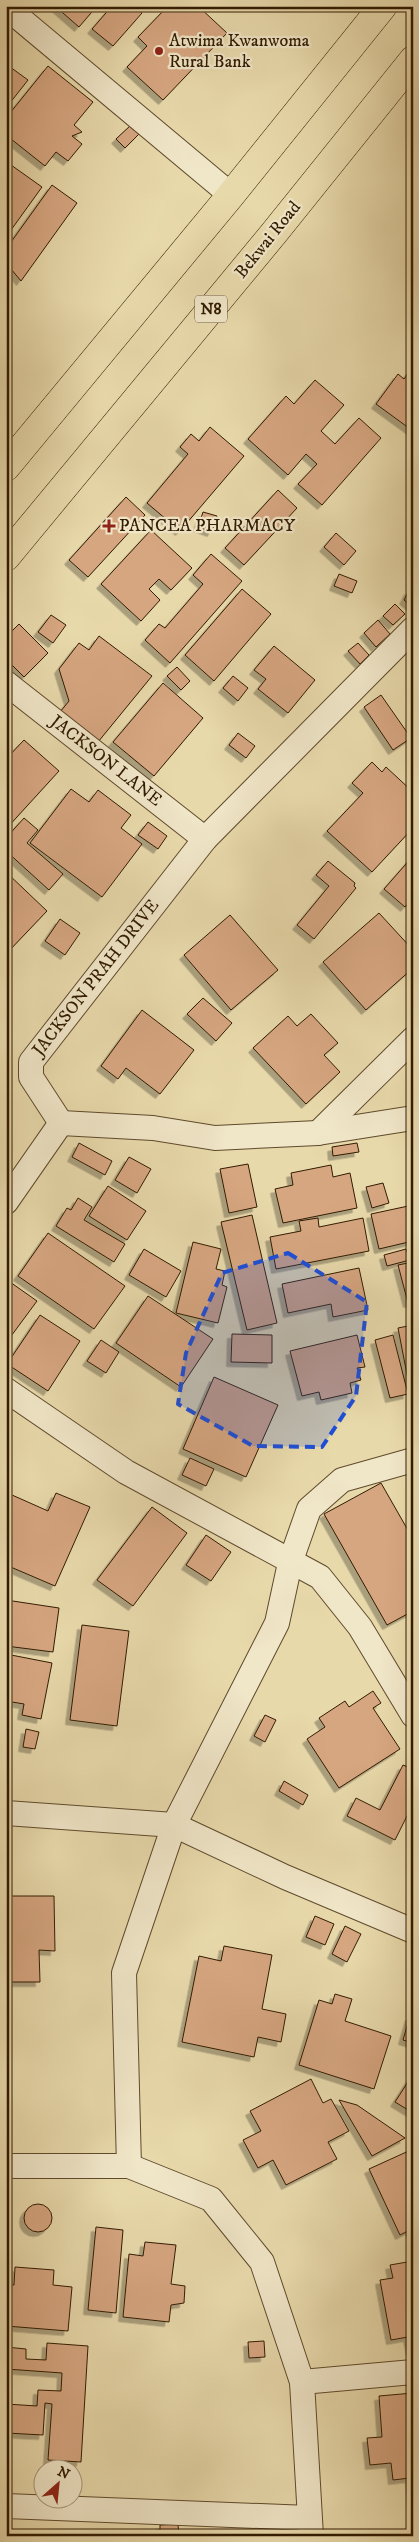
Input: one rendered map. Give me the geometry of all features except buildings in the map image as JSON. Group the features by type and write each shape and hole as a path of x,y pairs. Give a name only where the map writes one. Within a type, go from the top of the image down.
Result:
{"highway":[{"path":"6,467 232,195 383,6"},
{"name":"Bekwai Road","path":"6,557 274,233 413,60"}],"street":[{"path":"6,7 232,195"},
{"name":"JACKSON PRAH DRIVE","path":"61,1123 31,1076 31,1062 205,839 413,629"},
{"name":"JACKSON LANE","path":"6,683 205,839"},
{"path":"318,1133 413,1039"},
{"path":"6,1202 61,1123 153,1128 215,1138 318,1133 413,1118"},
{"path":"6,1390 126,1472 290,1563 320,1577 360,1627 413,1716"},
{"path":"129,2166 124,1973 174,1825 277,1623 290,1563 309,1509 342,1480 413,1460"},
{"path":"6,1814 174,1825 285,1877 413,1931"},
{"path":"6,2166 129,2166 211,2199 262,2262 302,2382 310,2527 6,2506"},
{"path":"302,2382 413,2372"}],"highlighted area":[{"path":"288,1253 367,1302 356,1396 322,1447 253,1446 178,1404 186,1353 222,1273"}],"place":[{"name":"Atwima Kwanwoma Rural Bank","path":"159,51"},
{"name":"PANCEA PHARMACY","path":"109,526"}]}
